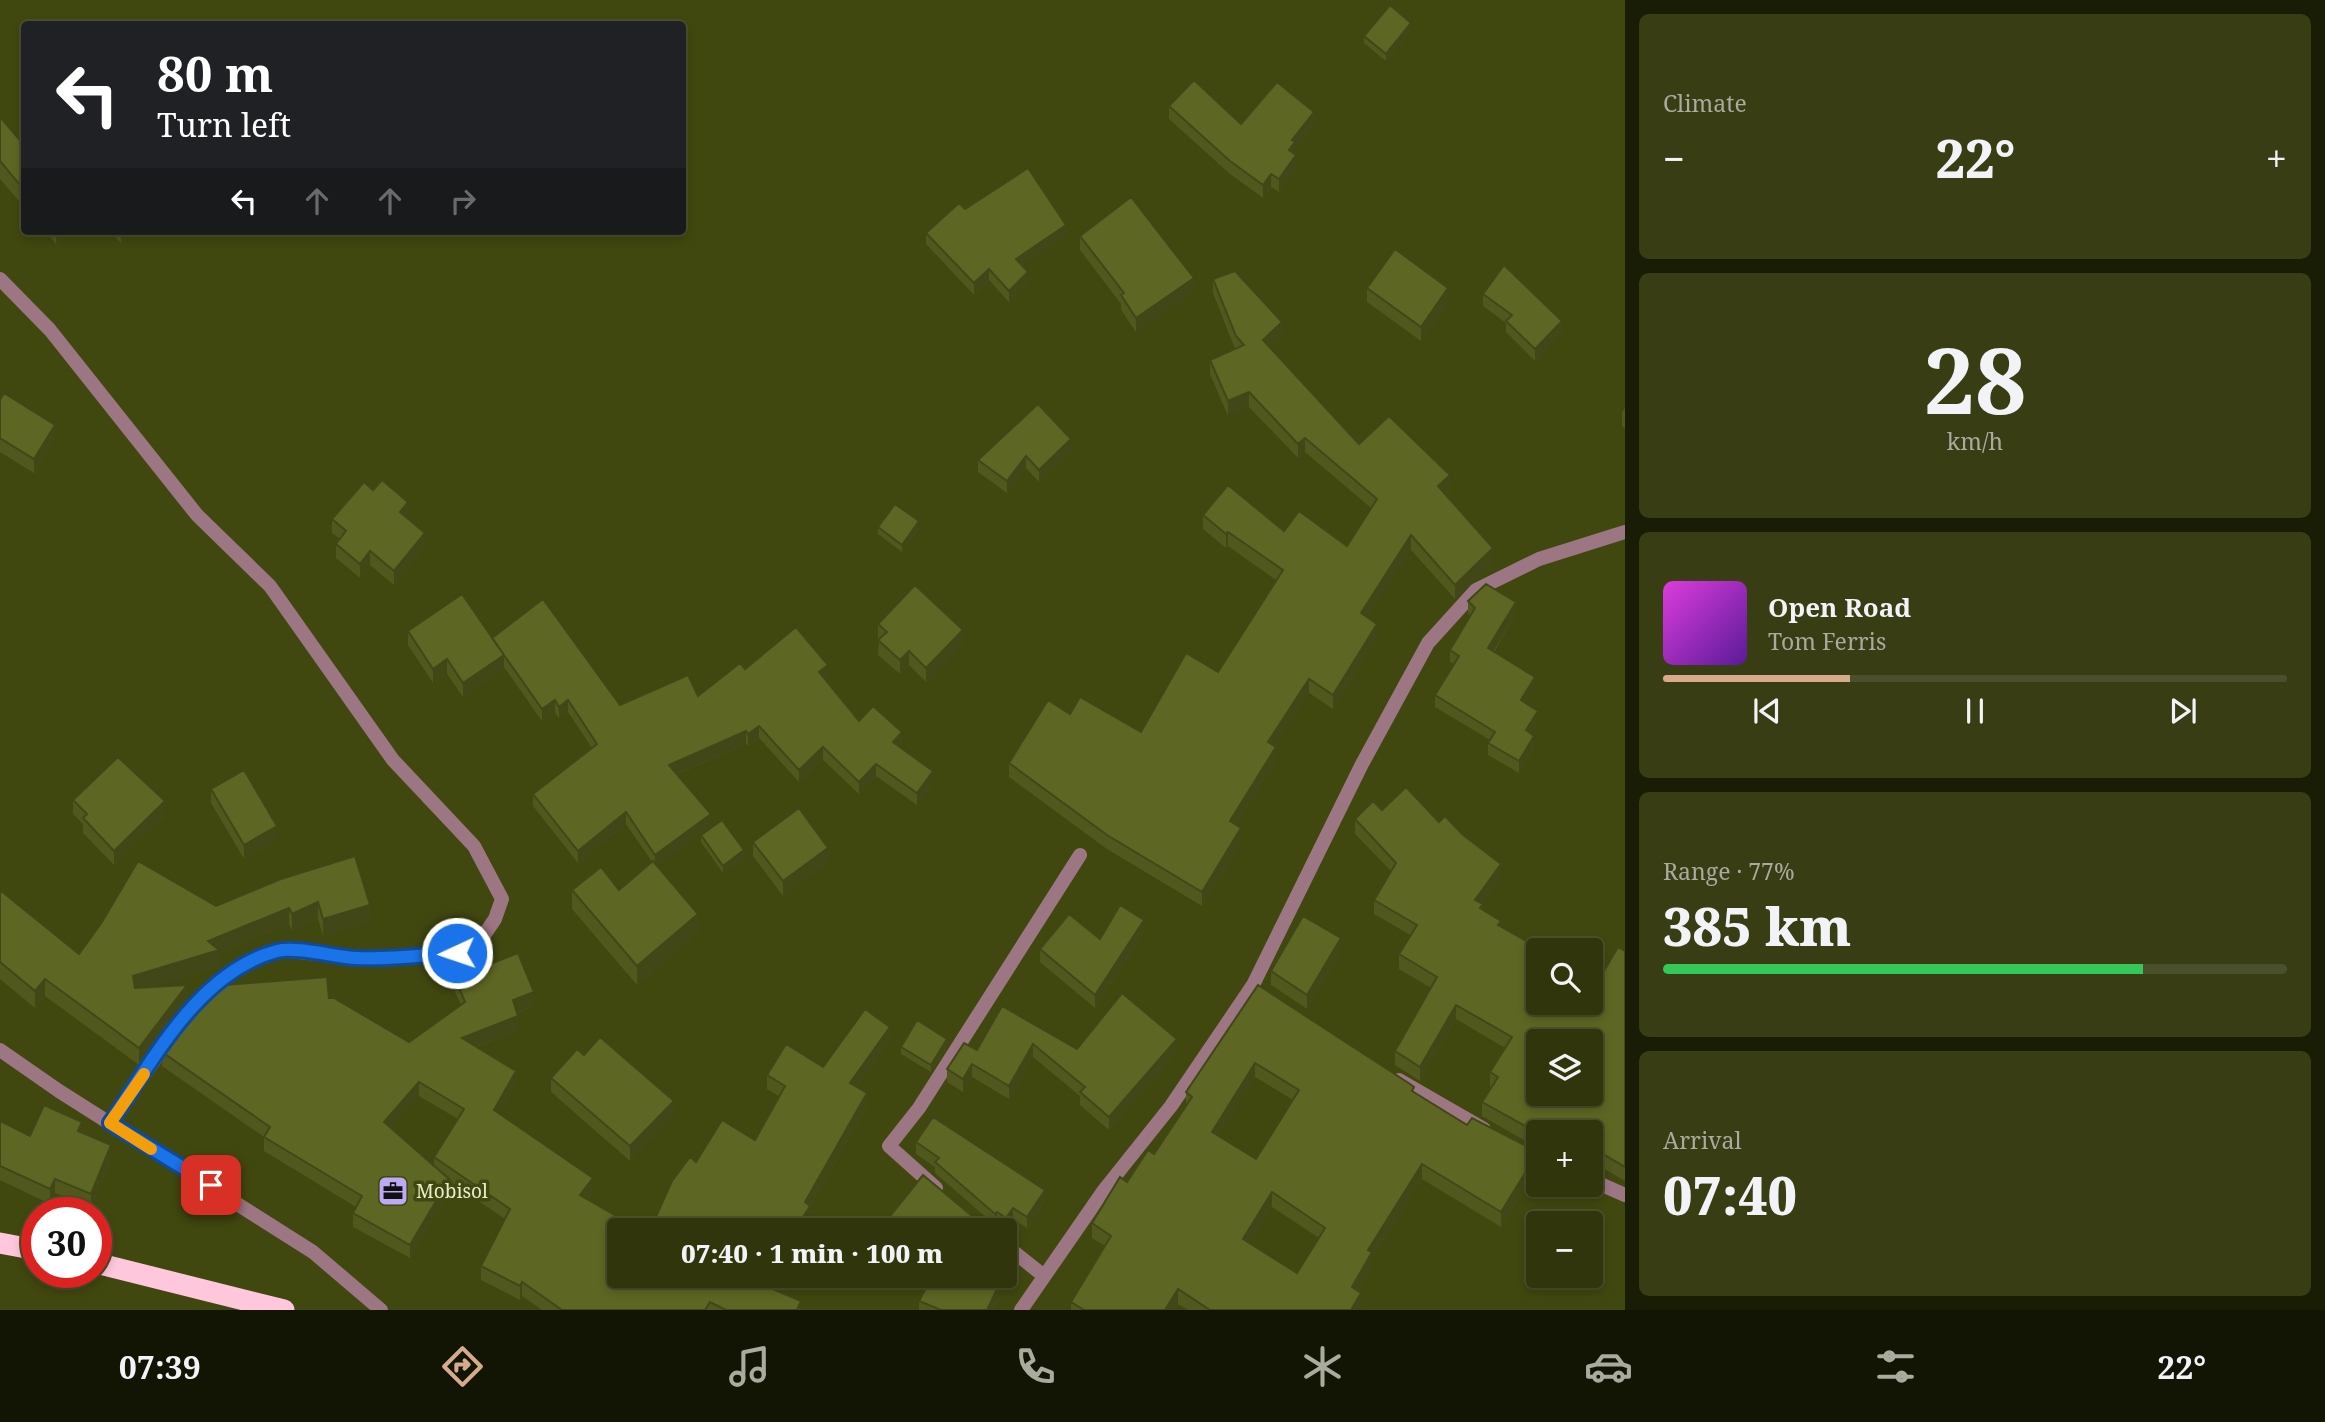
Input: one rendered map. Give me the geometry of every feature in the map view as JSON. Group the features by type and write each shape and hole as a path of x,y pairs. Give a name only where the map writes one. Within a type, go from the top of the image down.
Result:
{"highway":[{"path":"0,1242 21,1247"},
{"path":"112,1267 284,1310"}],"street":[{"path":"0,279 50,330 197,515 270,586 393,760 474,846 502,899 495,919 480,941 457,953 358,958 279,950 236,968 206,993 175,1031 110,1123"},
{"path":"1021,1310 1104,1190 1259,989 1356,776 1428,643 1476,590 1539,559 1625,532"},
{"path":"950,1200 889,1146 919,1108 1080,855"},
{"path":"0,1050 313,1252 381,1310"},
{"path":"1381,1068 1498,1137"},
{"path":"1603,1185 1625,1195"},
{"path":"1017,1254 1044,1276"}],"building":[{"path":"1390,5 1411,23 1386,54 1364,36"},
{"path":"1194,80 1241,124 1277,82 1314,112 1292,140 1295,142 1289,150 1296,155 1279,179 1271,174 1263,185 1230,161 1169,106"},
{"path":"0,117 21,142 21,186 0,161"},
{"path":"1028,168 1066,225 1016,259 1028,272 1009,291 989,269 974,283 926,233 959,203 965,209"},
{"path":"1131,197 1194,278 1136,318 1121,295 1124,293 1080,236"},
{"path":"1395,249 1448,288 1421,327 1367,288"},
{"path":"1504,265 1562,321 1535,349 1506,321 1512,315 1483,294"},
{"path":"1235,271 1282,322 1263,340 1359,444 1389,416 1450,475 1438,486 1493,548 1455,585 1411,535 1361,613 1377,624 1333,695 1309,679 1268,742 1276,747 1230,821 1241,828 1202,892 1107,835 1009,763 1048,700 1070,714 1080,697 1141,732 1186,653 1218,672 1283,570 1228,532 1226,534 1203,515 1228,485 1284,531 1299,511 1347,546 1377,499 1305,438 1298,444 1249,392 1228,401 1210,360 1244,345 1236,336 1213,279"},
{"path":"4,393 55,425 34,459 0,438 0,400"},
{"path":"1038,404 1071,439 1039,470 1026,456 1007,481 978,460"},
{"path":"382,480 408,502 400,512 425,533 394,571 370,551 360,564 336,544 346,531 332,519 364,482 373,490"},
{"path":"895,504 919,521 902,545 878,527"},
{"path":"1486,584 1516,602 1488,648 1535,677 1521,700 1538,711 1526,730 1534,736 1519,761 1488,743 1495,732 1435,695 1459,656 1450,650 1475,608 1468,601"},
{"path":"915,585 963,630 926,668 909,651 900,660 878,640 887,632 878,624"},
{"path":"462,594 504,655 463,683 447,659 433,669 408,631"},
{"path":"543,599 620,705 688,675 698,696 740,663 745,669 796,627 828,665 819,672 859,721 873,706 902,732 893,742 933,771 917,793 876,764 859,782 823,747 799,770 759,726 748,734 746,731 669,765 711,814 655,855 626,812 578,851 533,794 597,744 568,700 559,707 555,700 542,709 492,638"},
{"path":"118,757 165,801 114,851 83,818 87,814 73,800"},
{"path":"244,770 277,826 244,845 211,789"},
{"path":"1406,787 1439,822 1445,816 1462,834 1501,864 1475,900 1483,904 1480,908 1501,921 1498,925 1526,941 1526,1015 1603,1015 1603,973 1618,947 1625,951 1625,1167 1603,1154 1603,1120 1526,1120 1526,1126 1482,1102 1498,1077 1490,1072 1512,1037 1456,1005 1420,1067 1395,1051 1437,977 1399,954 1417,925 1374,900 1396,863 1355,819 1373,801 1382,810"},
{"path":"799,808 828,848 783,881 753,842"},
{"path":"722,820 744,850 723,866 701,835"},
{"path":"355,856 370,905 323,919 318,902 292,914 289,908 208,941 219,950 133,976 135,988 187,985 139,1048 45,979 35,991 0,962 0,890 79,954 102,922 138,861 216,906 281,879"},
{"path":"653,861 698,914 637,966 572,890 601,867 619,890"},
{"path":"1120,905 1144,920 1095,995 1040,949 1069,914 1100,939"},
{"path":"1303,916 1341,938 1307,995 1271,971"},
{"path":"518,953 534,992 513,1000 518,1016 462,1038 516,1071 494,1110 593,1178 580,1195 619,1218 607,1218 607,1288 770,1288 801,1301 797,1310 726,1310 710,1302 705,1310 562,1310 522,1282 520,1286 481,1266 510,1209 434,1157 464,1109 419,1082 384,1122 449,1179 410,1245 353,1213 362,1196 264,1137 270,1127 162,1052 213,986 327,977 329,998 334,998 409,1042 465,1002 455,978"},
{"path":"1258,985 1410,1084 1414,1087 1412,1091 1467,1125 1472,1118 1526,1146 1526,1171 1501,1212 1422,1164 1368,1250 1372,1252 1352,1287 1361,1293 1351,1310 1210,1310 1178,1289 1165,1310 1084,1310 1071,1302 1111,1236 1092,1223 1120,1177 1127,1182 1148,1150 1154,1154 1192,1097 1186,1092","holes":["1255,1063 1299,1090 1256,1159 1212,1132","1272,1192 1325,1228 1297,1273 1243,1239"]},
{"path":"1122,993 1177,1039 1109,1117 1080,1092 1085,1087 1033,1044 1009,1086 972,1064 963,1079 947,1069 964,1043 977,1050 1002,1006 1077,1049"},
{"path":"865,1009 890,1027 850,1083 867,1093 805,1202 810,1206 802,1218 655,1218 672,1181 690,1157 696,1162 722,1120 755,1140 785,1086 767,1075 786,1044 823,1067"},
{"path":"917,1020 947,1039 931,1065 901,1047"},
{"path":"600,1037 674,1101 630,1146 551,1078 577,1049 584,1055"},
{"path":"44,1105 82,1122 78,1131 111,1145 91,1194 55,1179 50,1189 0,1166 0,1121 30,1136"},
{"path":"933,1117 1045,1190 1027,1217 1013,1208 1006,1218 997,1212 995,1214 935,1162 939,1158 916,1142"},
{"path":"923,1175 974,1218 888,1218"},
{"path":"926,1288 998,1288 987,1310 941,1310 919,1301"}],"slow traffic":[{"path":"144,1074 110,1123 151,1149"}],"place":[{"name":"Mobisol","path":"393,1191"}],"route":[{"path":"211,1185 110,1123 175,1031 206,993 236,968 279,950 358,958 457,953"}]}
